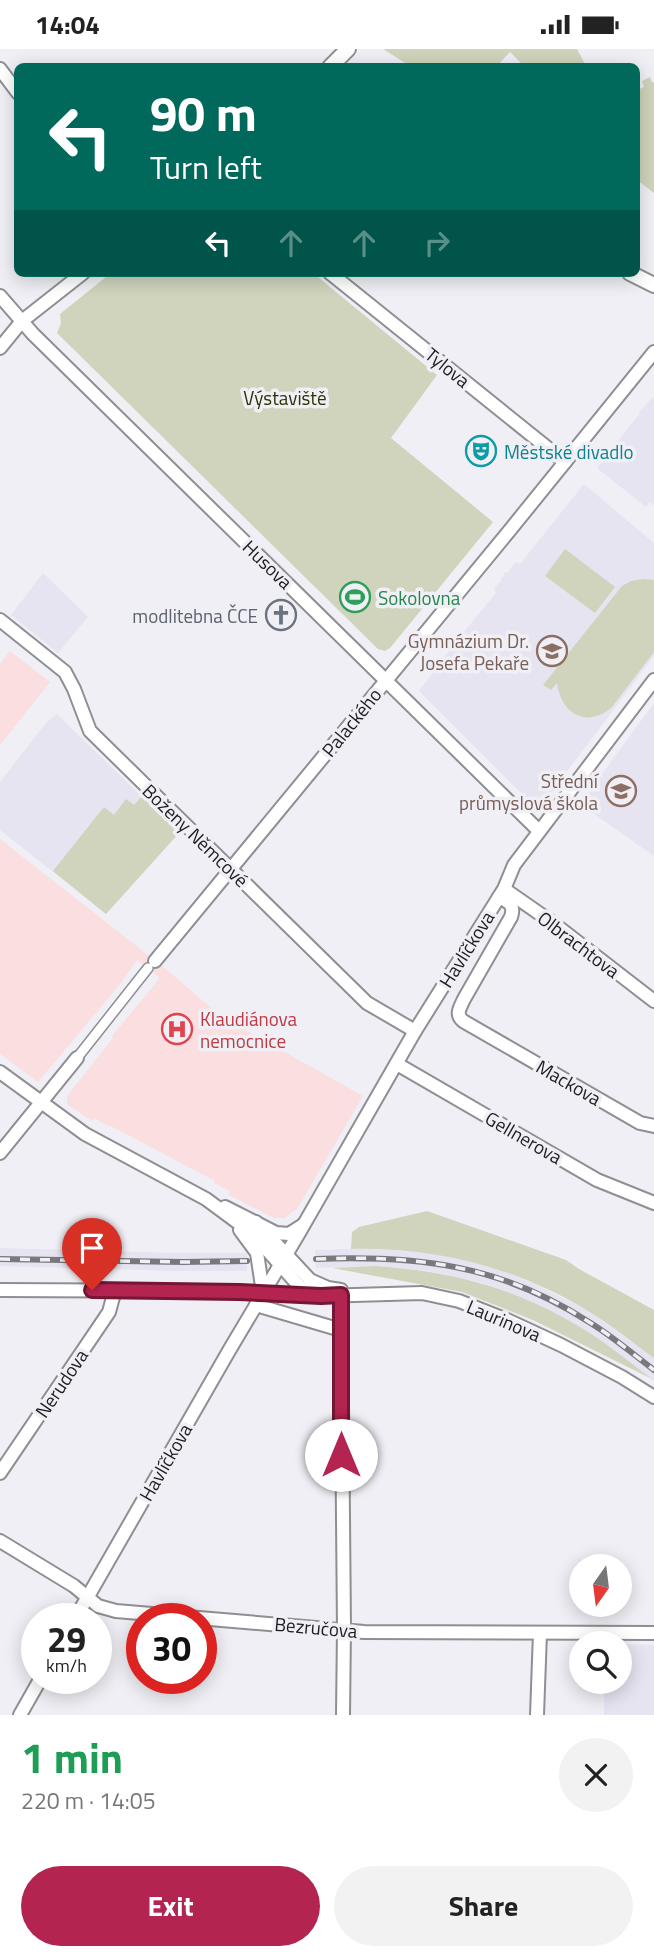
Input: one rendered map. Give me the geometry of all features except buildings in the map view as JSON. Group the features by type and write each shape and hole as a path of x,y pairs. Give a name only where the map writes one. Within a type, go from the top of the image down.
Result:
{"street":[{"path":"334,63 348,49"},
{"path":"0,69 14,88"},
{"path":"0,348 22,321 78,277"},
{"name":"Tylova","path":"335,277 565,462"},
{"path":"638,277 654,285"},
{"name":"Husova","path":"0,296 33,334 539,831"},
{"name":"Palackého","path":"0,1153 151,964 654,352"},
{"name":"Boženy Němcové","path":"0,620 65,672 90,731 368,1003 415,1031"},
{"name":"Havlíčkova","path":"84,1603 415,1031 501,893 514,865 654,680"},
{"name":"Olbrachtova","path":"501,893 553,923 654,1001"},
{"name":"Mackova","path":"501,893 514,910 512,917 458,1011 459,1018 640,1123 654,1126"},
{"name":"Gellnerova","path":"397,1064 597,1180 654,1203"},
{"path":"0,1072 85,1134 205,1199 273,1231 289,1234 302,1229"},
{"path":"205,1199 239,1229 257,1253 260,1299"},
{"path":"221,1212 318,1284 359,1294"},
{"path":"256,1222 300,1287 321,1296"},
{"path":"301,1272 296,1243 302,1229"},
{"path":"0,1290 115,1290 260,1299 341,1330"},
{"name":"Nerudova","path":"0,1473 110,1312 115,1290"},
{"name":"Laurinova","path":"260,1299 422,1293 459,1301 561,1346 622,1377 654,1397"},
{"path":"341,1295 343,1715"},
{"name":"Bezručova","path":"0,1541 88,1596 98,1606 116,1611 364,1632 654,1633"},
{"path":"537,1715 540,1633"},
{"path":"20,1715 32,1694"}],"shaded area":[{"path":"654,396 654,505 650,502 646,507 597,468"},
{"name":"Gymnázium Dr. Josefa Pekaře","path":"584,484 654,543 654,656 538,810 419,691 496,593 494,589 501,577 516,562 520,564"},
{"path":"43,573 88,617 58,653 11,615"},
{"path":"10,651 50,682 0,745 0,664"},
{"name":"Střední průmyslová škola","path":"654,703 654,856 580,804"},
{"path":"57,714 179,833 106,914 0,830 0,782 46,723"},
{"name":"Klaudiánova nemocnice","path":"0,839 167,970 237,1030 240,1027 363,1096 297,1209 284,1218 274,1218 229,1195 230,1191 214,1183 215,1181 111,1126 94,1118 92,1121 67,1104 67,1096 160,978 137,960 38,1082 0,1054"},
{"path":"0,1248 247,1253 247,1271 0,1266"},
{"path":"375,1248 436,1254 489,1265 537,1285 589,1311 654,1358 654,1381 579,1327 529,1301 483,1283 402,1268 316,1268 315,1250"},
{"path":"632,1644 654,1645 654,1715 604,1715 604,1694 632,1694"}],"green space":[{"path":"383,49 577,49 584,63 521,63 510,52 500,63 405,63"},
{"path":"650,77 654,82 654,193 640,182 640,89 644,87 642,81"},
{"name":"Výstaviště","path":"106,277 318,277 437,375 391,438 493,522 390,648 385,651 378,649 57,333 61,323 60,314"},
{"path":"565,549 615,587 595,613 545,576"},
{"path":"643,579 654,580 654,652 612,707 593,717 577,715 564,703 557,683 551,690 543,685 622,586"},
{"path":"142,796 179,833 106,914 53,871 104,807 114,815 126,799 134,805"},
{"path":"427,1211 566,1260 654,1310 654,1358 588,1311 532,1282 444,1256 382,1249 351,1249 352,1232 359,1227"},
{"path":"375,1266 430,1272 505,1291 553,1312 588,1332 652,1379 533,1320 462,1292 332,1268"}],"railway":[{"path":"0,1259 247,1261"},
{"path":"316,1259 424,1262 491,1276 556,1303 589,1322 654,1370"}],"place":[{"name":"Městské divadlo","path":"481,451"},
{"name":"Sokolovna","path":"355,597"},
{"name":"modlitebna ČCE","path":"281,615"},
{"name":"Gymnázium Dr. Josefa Pekaře","path":"552,651"},
{"name":"Střední průmyslová škola","path":"621,791"},
{"name":"Klaudiánova nemocnice","path":"177,1029"}],"route":[{"path":"92,1290 341,1295 341,1455"}]}
